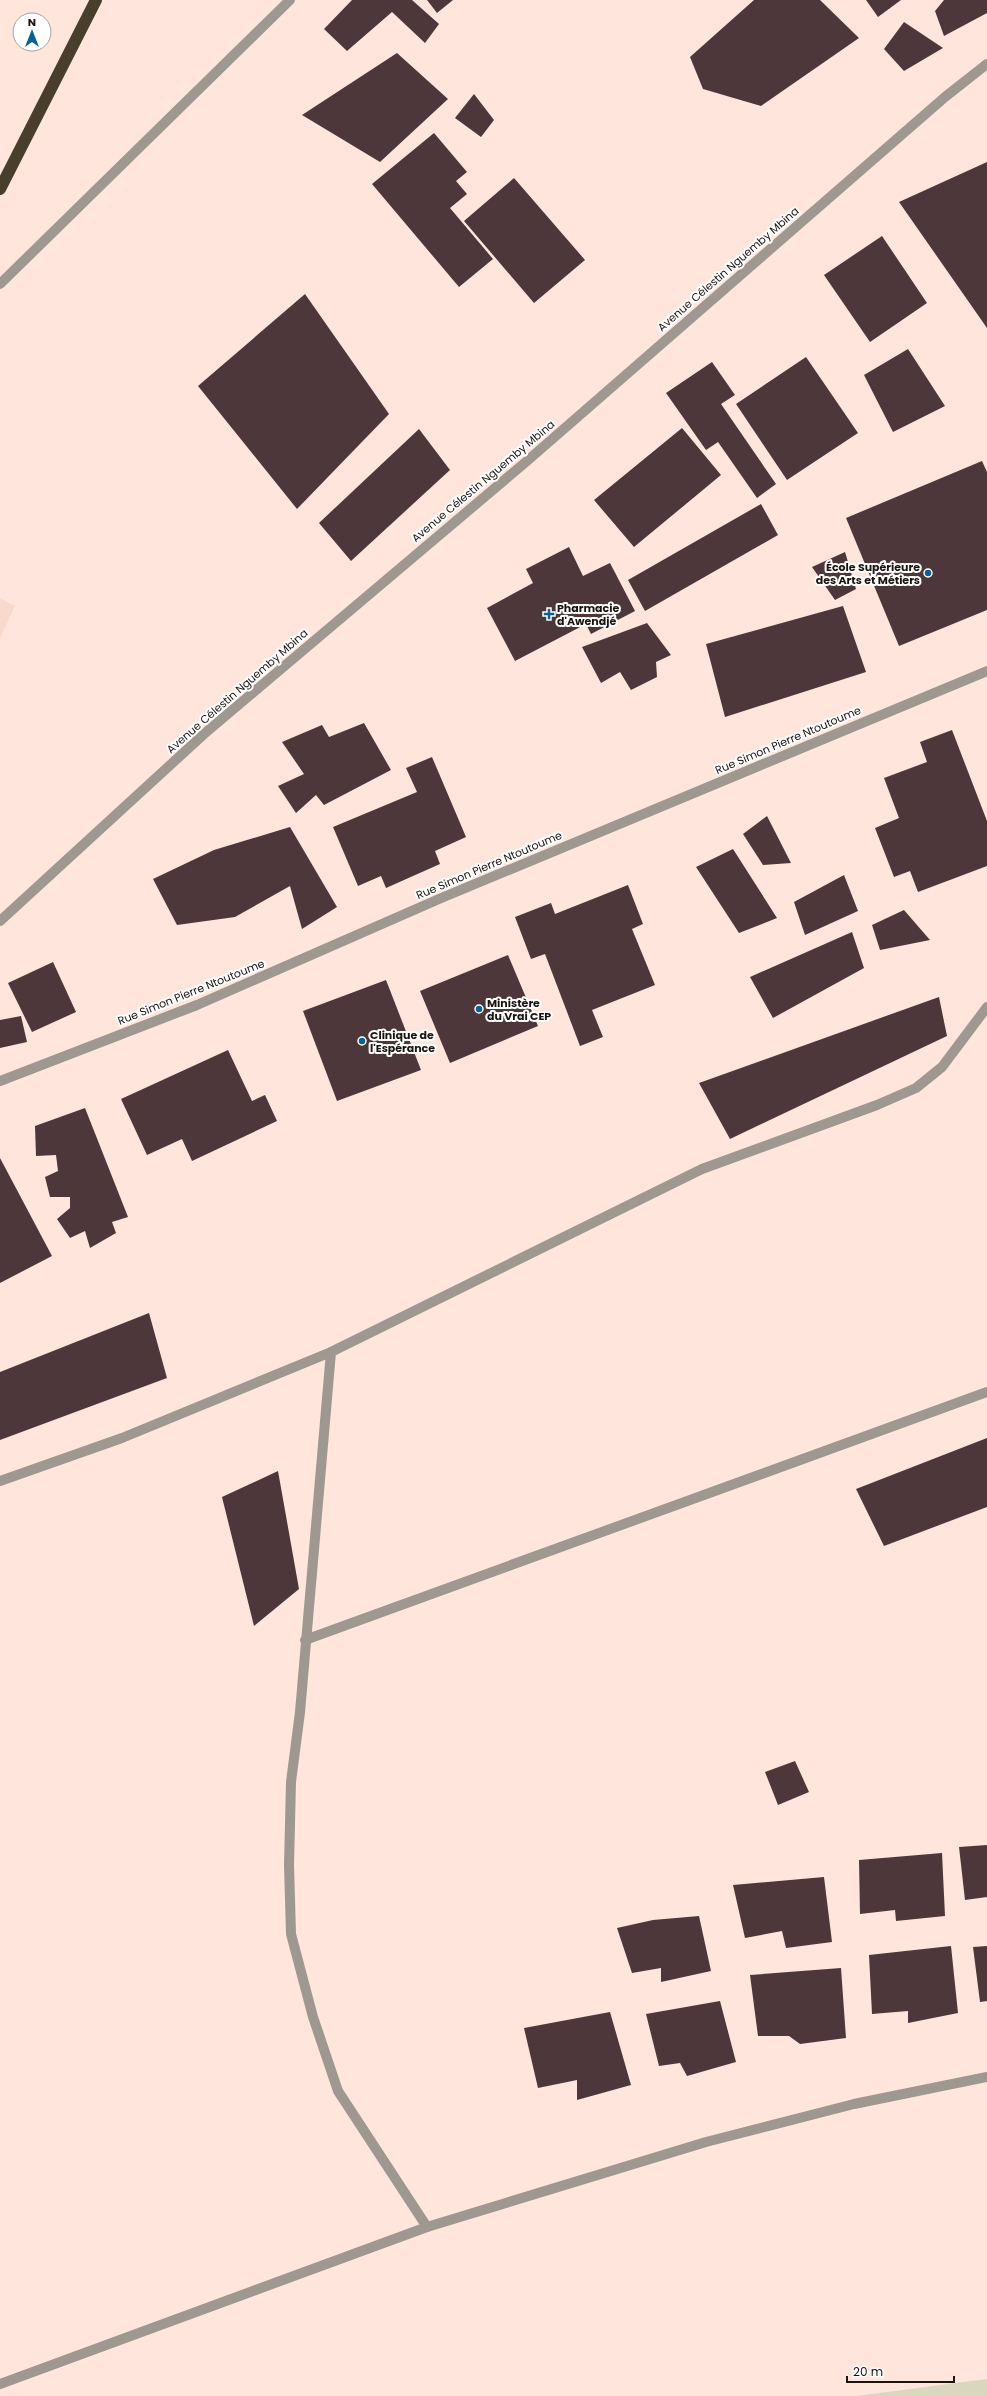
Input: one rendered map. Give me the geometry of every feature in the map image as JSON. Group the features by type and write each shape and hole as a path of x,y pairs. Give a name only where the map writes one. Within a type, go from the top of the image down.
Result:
{"highway":[{"path":"0,189 96,0"}],"street":[{"path":"0,284 290,0"},
{"name":"Avenue Célestin Nguemby Mbina","path":"0,921 204,734 527,461 945,97 987,64"},
{"name":"Rue Simon Pierre Ntoutoume","path":"0,1082 197,1004 446,896 987,671"},
{"path":"0,1481 122,1438 331,1352 702,1169 877,1105 916,1088 942,1067 987,1006"},
{"path":"331,1352 300,1712 291,1782 289,1865 291,1934 313,2017 338,2091 427,2227"},
{"path":"305,1640 987,1392"},
{"path":"0,2384 427,2227 706,2142 854,2104 987,2077"}],"shaded area":[{"path":"0,598 15,606 0,638"}],"green space":[{"path":"987,2379 987,2396 856,2396"}],"building":[{"path":"352,0 412,0 439,24 425,43 392,12 347,51 324,29"},
{"path":"427,0 453,0 437,13"},
{"path":"754,0 820,0 859,38 761,106 703,89 690,57"},
{"path":"866,0 901,0 878,17"},
{"path":"944,0 987,0 987,13 944,36 935,11"},
{"path":"904,22 943,48 904,71 884,49"},
{"path":"397,53 448,99 380,162 302,115"},
{"path":"474,94 494,120 481,137 455,118"},
{"path":"434,133 467,172 456,181 467,194 450,208 493,259 459,287 372,184"},
{"path":"987,162 987,328 899,202"},
{"path":"514,178 585,260 534,303 464,221"},
{"path":"882,236 927,303 870,342 824,275"},
{"path":"305,294 389,414 297,509 198,386"},
{"path":"908,349 945,406 893,432 864,375"},
{"path":"806,357 858,433 787,480 736,404"},
{"path":"712,362 735,395 721,404 776,484 757,498 718,442 706,450 666,393"},
{"path":"682,428 721,475 634,547 594,500"},
{"path":"419,429 450,470 351,561 319,523"},
{"name":"École Supérieure des Arts et Métiers","path":"982,461 987,472 987,610 899,646 846,518"},
{"path":"761,504 778,535 645,611 628,580"},
{"path":"569,547 583,576 610,563 635,611 591,634 586,624 515,661 487,608 533,583 526,569"},
{"path":"845,552 856,589 835,600 812,567"},
{"path":"843,606 866,672 725,717 706,644"},
{"path":"647,623 671,655 656,662 657,677 631,690 620,672 601,683 582,647"},
{"path":"364,723 391,770 324,805 316,795 296,813 278,786 304,774 282,742 322,725 329,737"},
{"path":"952,730 987,821 987,866 918,892 910,871 894,877 875,828 899,818 884,778 927,762 920,742"},
{"path":"432,757 466,837 435,851 440,864 386,888 381,876 358,886 333,827 417,792 406,768"},
{"path":"767,816 791,863 763,865 743,834"},
{"path":"290,827 337,907 302,929 290,886 235,917 177,925 153,879 214,850"},
{"path":"733,849 777,918 739,933 696,867"},
{"path":"844,875 858,911 805,935 794,902"},
{"path":"628,885 643,924 632,929 655,985 592,1010 603,1037 580,1046 545,954 531,959 515,917 551,903 555,914"},
{"path":"904,910 930,940 880,950 872,925"},
{"path":"852,932 864,968 773,1018 750,977"},
{"name":"Ministère du Vrai CEP","path":"508,955 538,1026 450,1063 420,991"},
{"path":"53,962 76,1012 32,1032 8,983"},
{"name":"Clinique de l'Espérance","path":"386,980 421,1070 337,1101 303,1011"},
{"path":"939,997 947,1036 730,1139 699,1083"},
{"path":"21,1016 27,1042 0,1048 0,1020"},
{"path":"228,1050 252,1101 265,1095 277,1121 192,1161 182,1139 147,1155 121,1099"},
{"path":"85,1108 128,1217 112,1222 116,1233 90,1248 85,1231 70,1238 57,1219 70,1208 70,1197 50,1197 45,1177 58,1171 56,1155 36,1156 35,1126"},
{"path":"0,1158 52,1256 0,1283"},
{"path":"149,1313 167,1378 0,1440 0,1372"},
{"path":"987,1438 987,1507 884,1546 856,1489"},
{"path":"278,1471 299,1589 254,1626 222,1497"},
{"path":"795,1761 809,1792 778,1805 765,1772"},
{"path":"987,1845 987,1897 965,1900 959,1847"},
{"path":"942,1853 945,1916 896,1921 895,1910 860,1914 859,1860"},
{"path":"824,1877 832,1942 786,1948 782,1931 745,1938 733,1885"},
{"path":"699,1916 711,1971 661,1982 661,1968 632,1973 617,1928 653,1920"},
{"path":"951,1946 958,2013 908,2023 908,2011 872,2014 869,1955"},
{"path":"987,1946 987,2001 980,2002 973,1947"},
{"path":"841,1968 846,2038 800,2044 789,2036 758,2036 750,1975"},
{"path":"720,2001 736,2062 687,2076 680,2063 659,2066 646,2014"},
{"path":"610,2012 631,2085 577,2100 577,2080 538,2088 524,2028"}],"place":[{"name":"École Supérieure des Arts et Métiers","path":"928,573"},
{"name":"Pharmacie d'Awendjé","path":"549,614"},
{"name":"Ministère du Vrai CEP","path":"479,1009"},
{"name":"Clinique de l'Espérance","path":"362,1041"}]}
